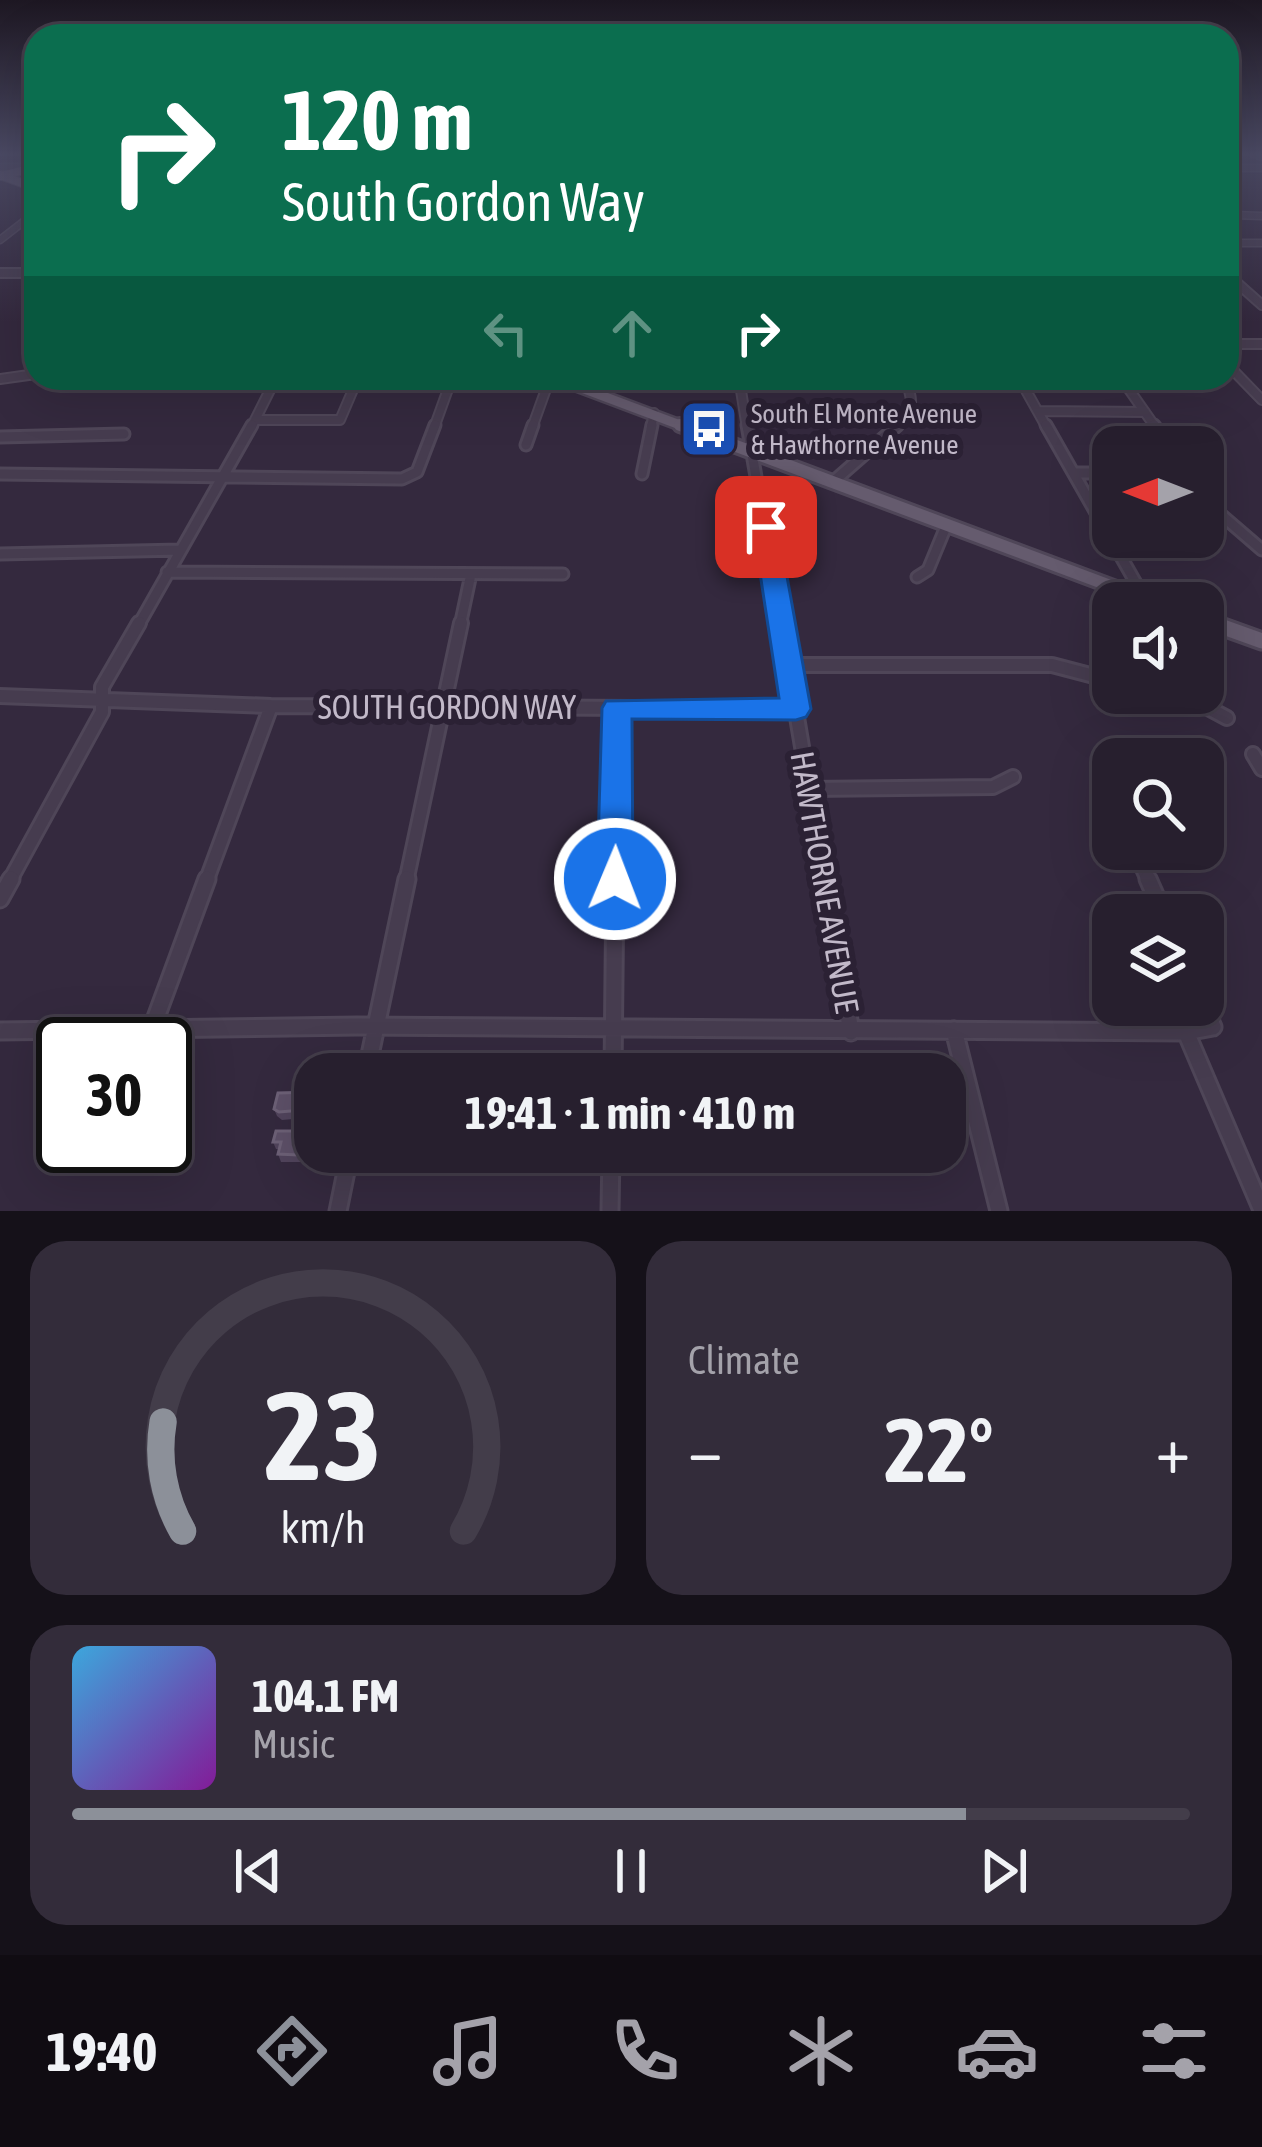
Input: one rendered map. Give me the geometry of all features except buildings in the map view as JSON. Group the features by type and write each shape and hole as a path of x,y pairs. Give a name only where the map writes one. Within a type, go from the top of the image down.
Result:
{"main road":[{"path":"588,390 1100,582"},
{"path":"1224,627 1262,641"}],"street":[{"path":"0,240 24,221"},
{"path":"1239,285 1262,305"},
{"path":"1239,376 1262,400"},
{"path":"0,899 102,712 99,696 271,390"},
{"path":"257,420 340,420 353,390"},
{"path":"0,474 402,479 417,472 448,390"},
{"path":"526,446 548,390"},
{"name":"HAWTHORNE AVENUE","path":"741,390 850,1032"},
{"path":"834,481 907,418 914,404 910,390"},
{"path":"1026,390 1139,582"},
{"path":"1129,390 1155,426"},
{"path":"1039,411 1145,412"},
{"path":"642,474 654,413"},
{"path":"0,437 124,434"},
{"path":"1076,473 1092,473"},
{"path":"1224,517 1262,550"},
{"path":"917,577 928,569 947,524"},
{"path":"0,554 180,550"},
{"path":"166,572 562,574"},
{"path":"370,1053 471,574"},
{"path":"788,664 1052,665 1092,675"},
{"name":"SOUTH GORDON WAY","path":"0,696 99,696 118,702 271,706 796,709"},
{"path":"156,1017 271,706"},
{"path":"613,1053 617,708"},
{"path":"1219,714 1227,718"},
{"path":"1253,754 1262,769"},
{"path":"809,789 993,787 1012,777"},
{"path":"192,1031 1186,1032 1214,1026"},
{"path":"954,1030 999,1211"},
{"path":"0,1031 36,1031"},
{"path":"1186,1032 1262,1210"},
{"path":"338,1211 346,1173"},
{"path":"610,1211 611,1173"}],"place":[{"name":"South El Monte Avenue & Hawthorne Avenue","path":"709,429"}],"route":[{"path":"615,879 617,708 796,709 766,527"}]}
